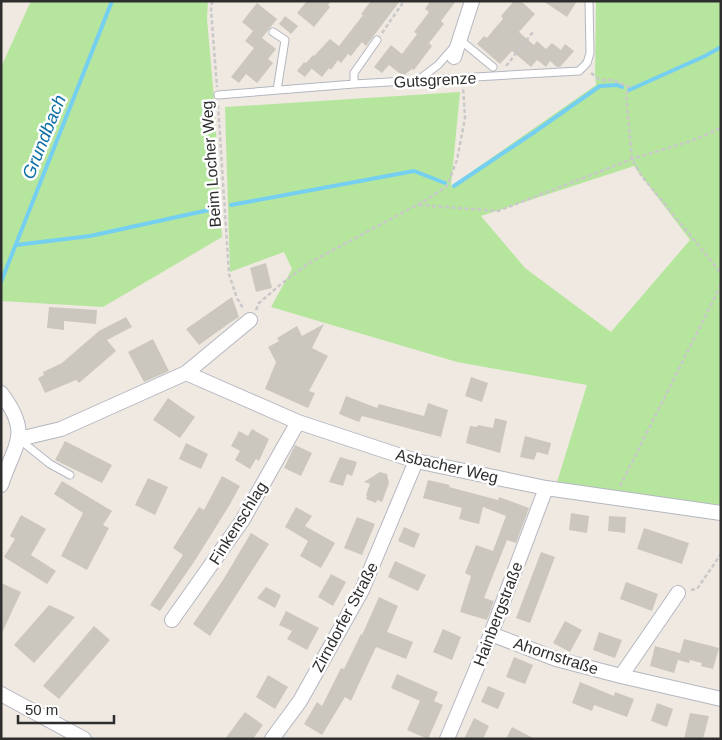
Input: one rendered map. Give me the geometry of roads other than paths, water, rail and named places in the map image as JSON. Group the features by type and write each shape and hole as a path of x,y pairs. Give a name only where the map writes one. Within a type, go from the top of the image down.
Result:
{"street":[{"path":"454,57 472,1"},
{"path":"19,439 61,429 186,373 250,320"},
{"name":"Asbacher Weg","path":"186,373 298,422 416,461 546,488 721,513"},
{"path":"1,393 12,407 18,423 19,439 1,485"},
{"name":"Finkenschlag","path":"172,620 242,521 298,422"},
{"name":"Zirndorfer Straße","path":"272,739 300,701 362,590 416,461"},
{"name":"Hainbergstraße","path":"447,739 491,634 546,488"},
{"path":"622,676 678,593"},
{"name":"Ahornstraße","path":"491,634 556,659 721,699"},
{"path":"1,694 80,738"}],"lane":[{"name":"Gutsgrenze","path":"218,95 354,84 579,71 584,67 590,53 589,1"},
{"path":"273,32 285,40 277,90"},
{"path":"417,81 438,65 459,38 493,67"},
{"path":"354,84 354,73 377,40"},
{"path":"19,439 41,458 70,475"}],"waterway":[{"name":"Grundbach","path":"1,282 112,1"},
{"path":"629,90 721,47"},
{"path":"454,186 600,86 617,85 622,87"},
{"path":"231,205 414,171 445,183"},
{"path":"16,245 90,236 218,208"}]}
